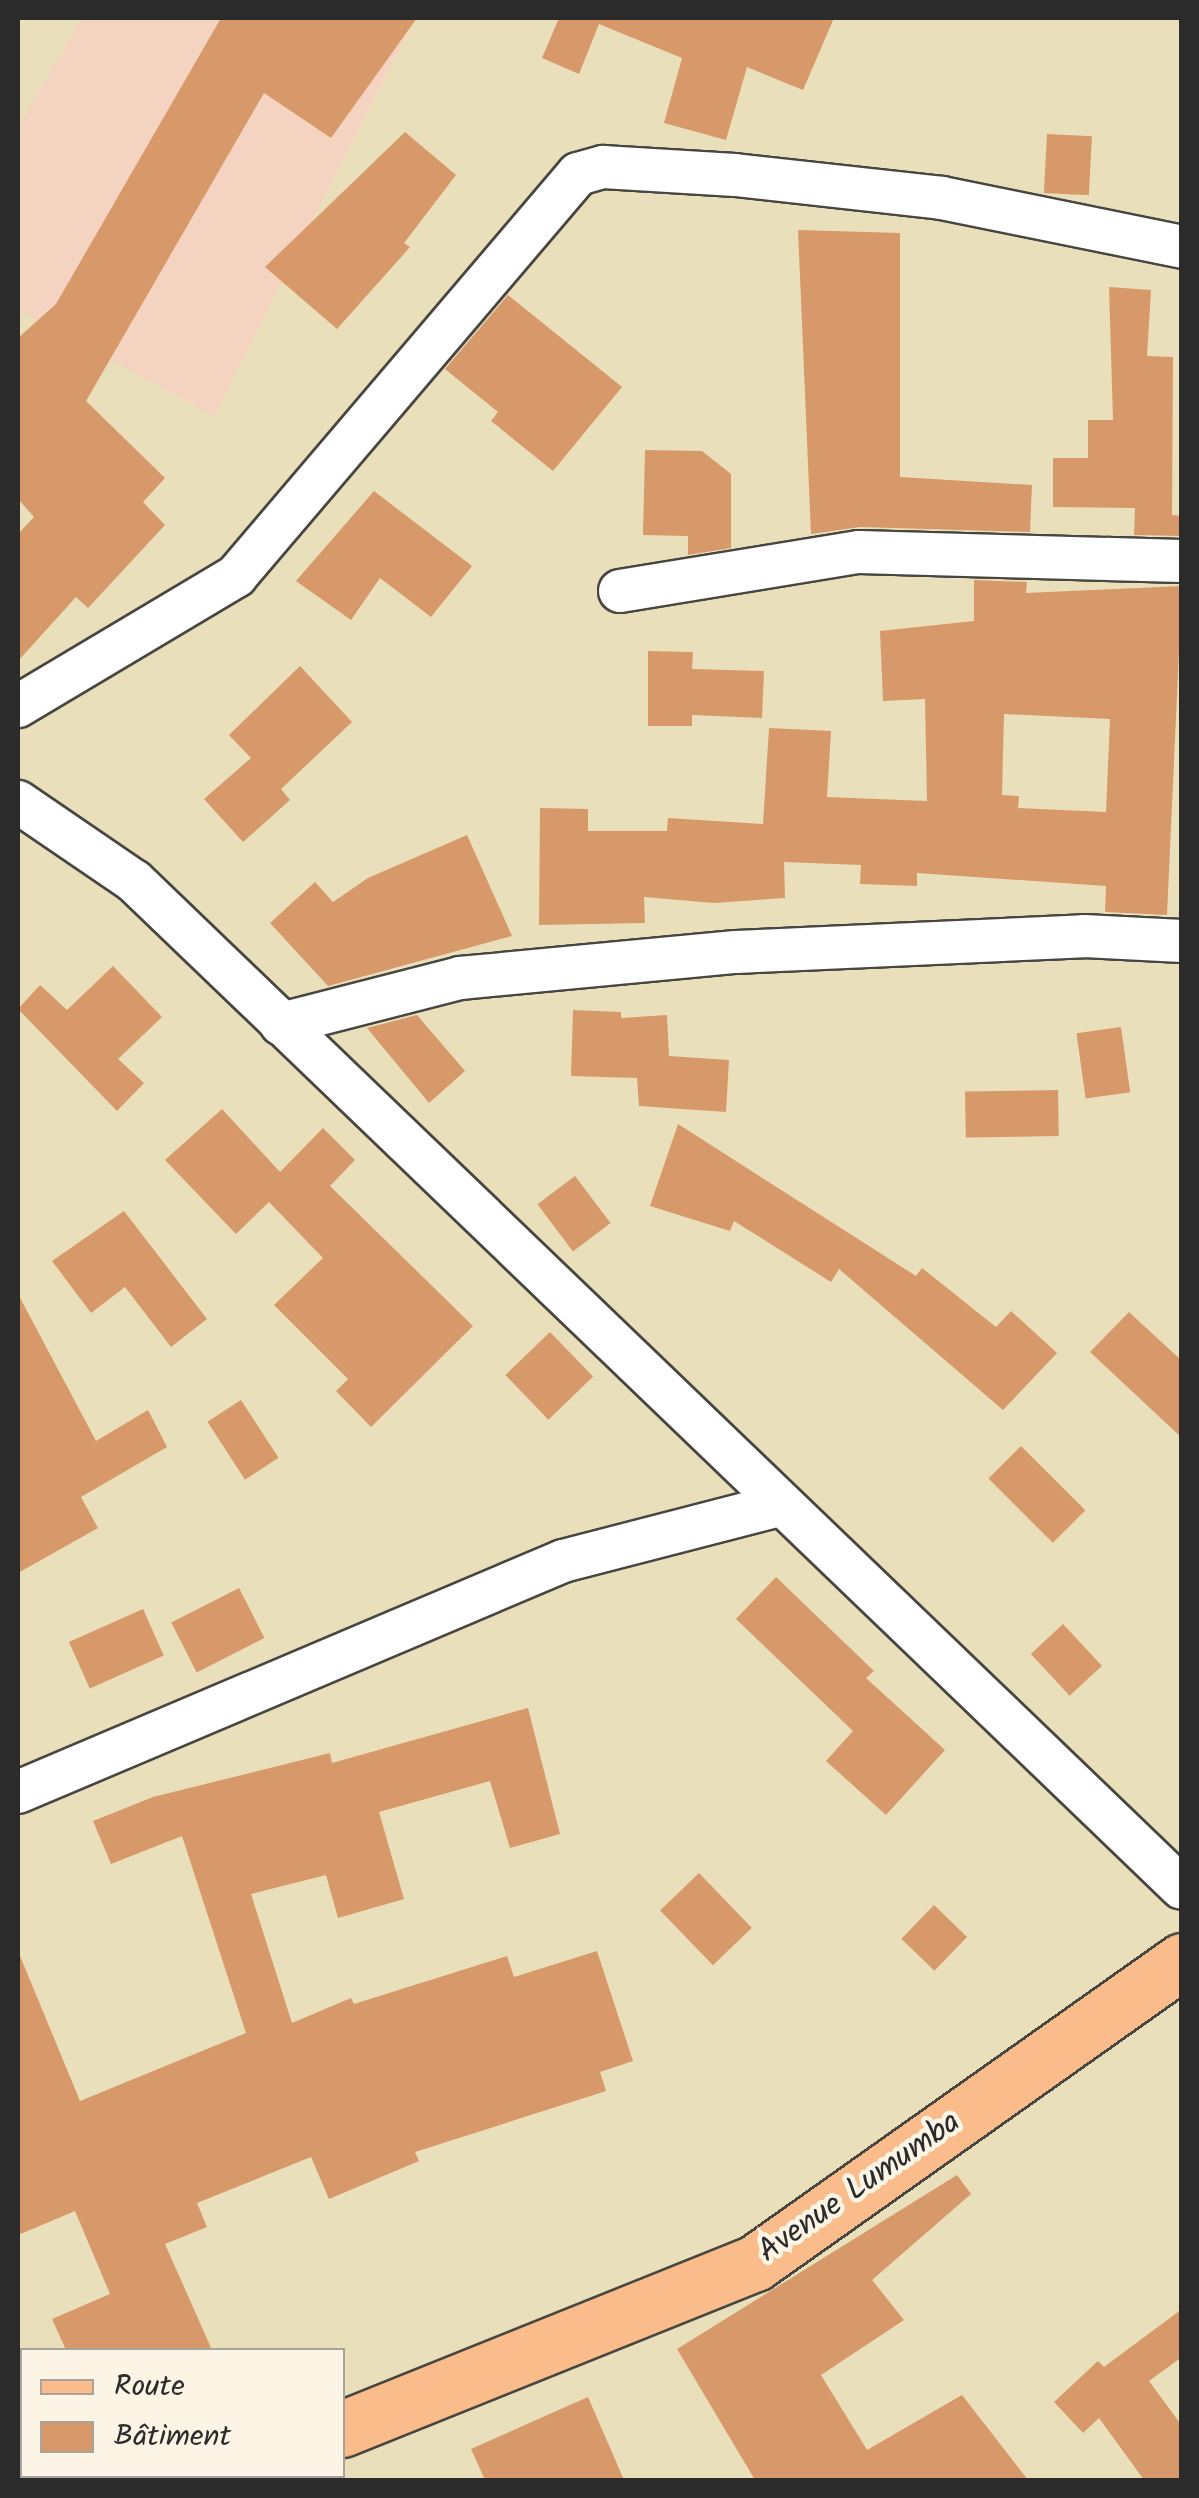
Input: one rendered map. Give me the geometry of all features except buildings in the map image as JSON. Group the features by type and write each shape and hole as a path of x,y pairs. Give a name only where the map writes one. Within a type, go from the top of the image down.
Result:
{"main road":[{"name":"Avenue Lumumba","path":"345,2428 755,2263 1182,1961"}],"street":[{"path":"18,706 236,576 578,174 603,167 716,174 942,198 1182,247"},
{"path":"620,590 859,552 1182,561"},
{"path":"18,802 134,881 1182,1888"},
{"path":"282,1024 460,978 756,952 1084,936 1182,941"},
{"path":"18,1792 563,1561 779,1504"}],"shaded area":[{"path":"82,18 415,18 214,416 18,309 18,128"}]}
